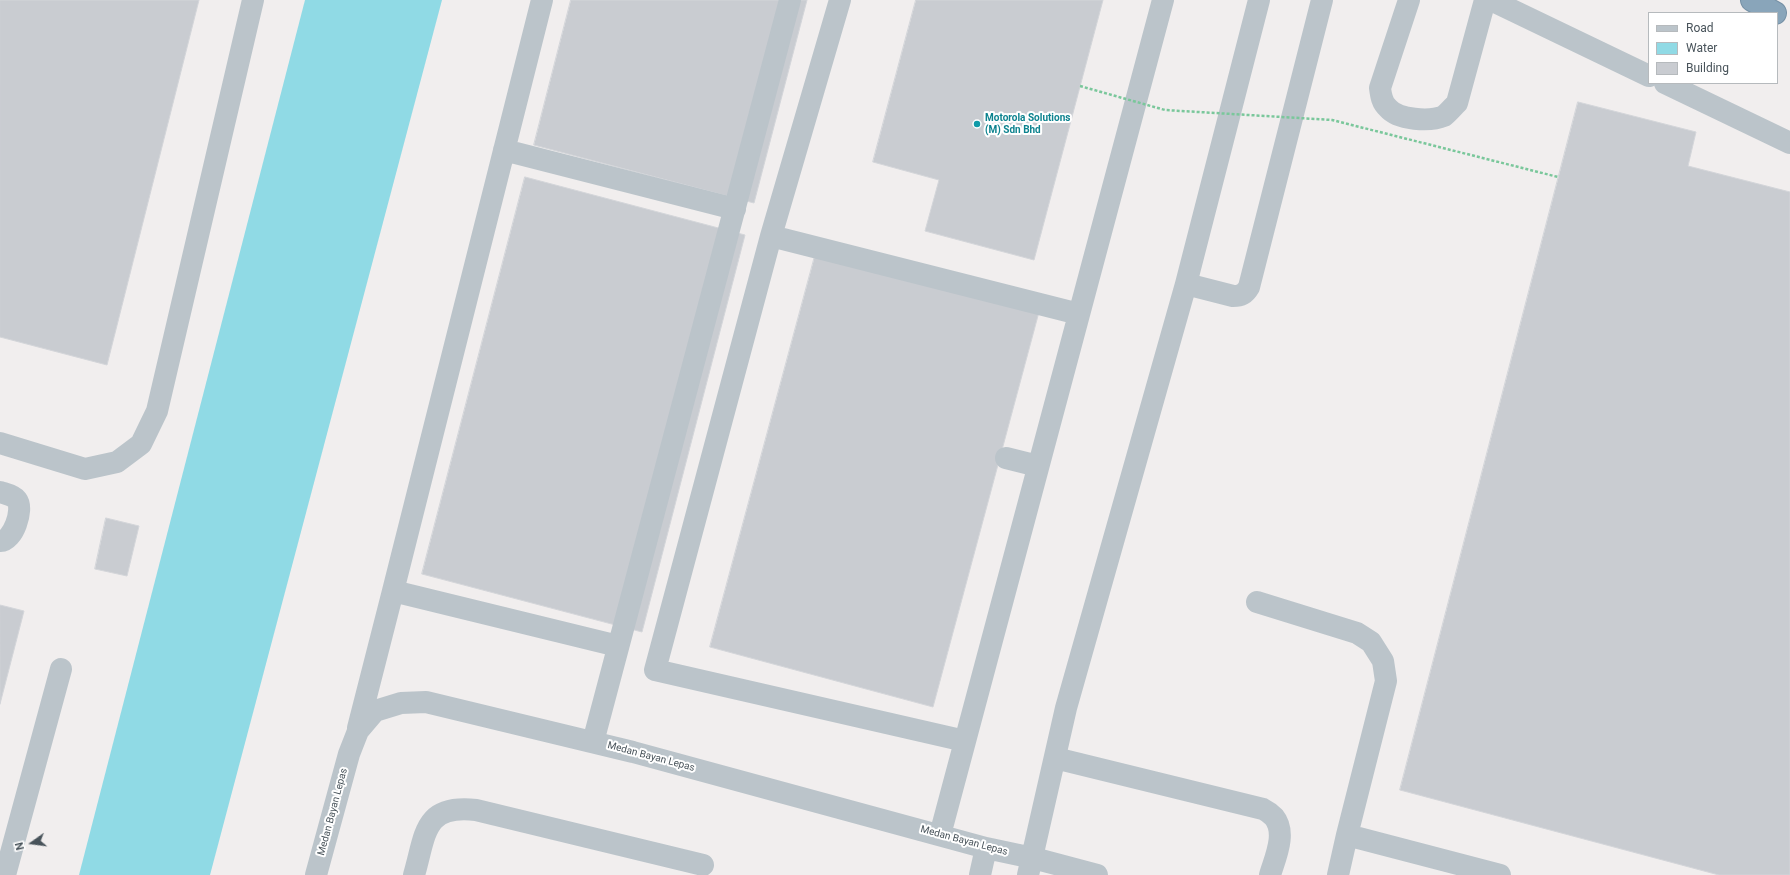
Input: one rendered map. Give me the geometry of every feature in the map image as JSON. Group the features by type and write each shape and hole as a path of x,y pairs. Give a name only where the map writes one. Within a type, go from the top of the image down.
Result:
{"highway":[{"path":"1752,0 1773,12"},
{"path":"1778,15 1790,21"}],"street":[{"path":"0,443 85,469 117,462 141,444 157,411 253,0"},
{"path":"358,731 542,0"},
{"path":"593,742 790,0"},
{"path":"840,0 772,236 654,670 965,741"},
{"path":"940,835 1163,0"},
{"path":"1030,866 1066,708 1186,284 1259,0"},
{"path":"1186,284 1233,296 1239,296 1245,293 1249,287 1322,0"},
{"path":"1409,0 1380,88 1382,99 1388,110 1410,119 1432,119 1444,115 1457,103 1485,0"},
{"path":"1491,0 1648,76"},
{"path":"1667,84 1790,143"},
{"path":"504,150 735,209"},
{"path":"772,236 1078,314"},
{"path":"1006,458 1038,466"},
{"path":"0,492 16,498 19,504 19,511 13,532 9,538 4,541 0,541"},
{"path":"393,591 618,646"},
{"path":"1257,602 1357,632 1371,642 1383,661 1386,681 1338,875"},
{"path":"5,875 61,669"},
{"name":"Medan Bayan Lepas","path":"316,875 349,754 358,731 375,712 401,703 426,702 593,742 940,835 986,848 1030,866 1097,875"},
{"path":"1055,758 1263,809 1273,816 1280,829 1277,852 1270,875"},
{"path":"414,875 427,830 435,817 446,810 460,808 476,810 703,865"},
{"path":"1348,835 1500,875"},
{"path":"980,875 986,848"}],"path":[{"path":"1080,86 1165,110 1332,120 1558,177"}],"water":[{"path":"305,0 442,0 210,875 79,875"}],"building":[{"path":"0,0 199,0 107,365 0,337"},
{"path":"571,0 807,0 754,203 534,145"},
{"name":"Motorola Solutions (M) Sdn Bhd","path":"916,0 1103,0 1034,260 925,231 939,180 873,162"},
{"path":"1578,102 1696,132 1688,166 1790,192 1790,875 1719,875 1400,790"},
{"path":"525,177 745,235 642,632 422,574"},
{"path":"816,252 1039,312 933,707 710,647"},
{"path":"106,518 139,526 127,576 95,569"},
{"path":"0,605 24,611 0,704"}],"place":[{"name":"Motorola Solutions (M) Sdn Bhd","path":"977,124"}]}
